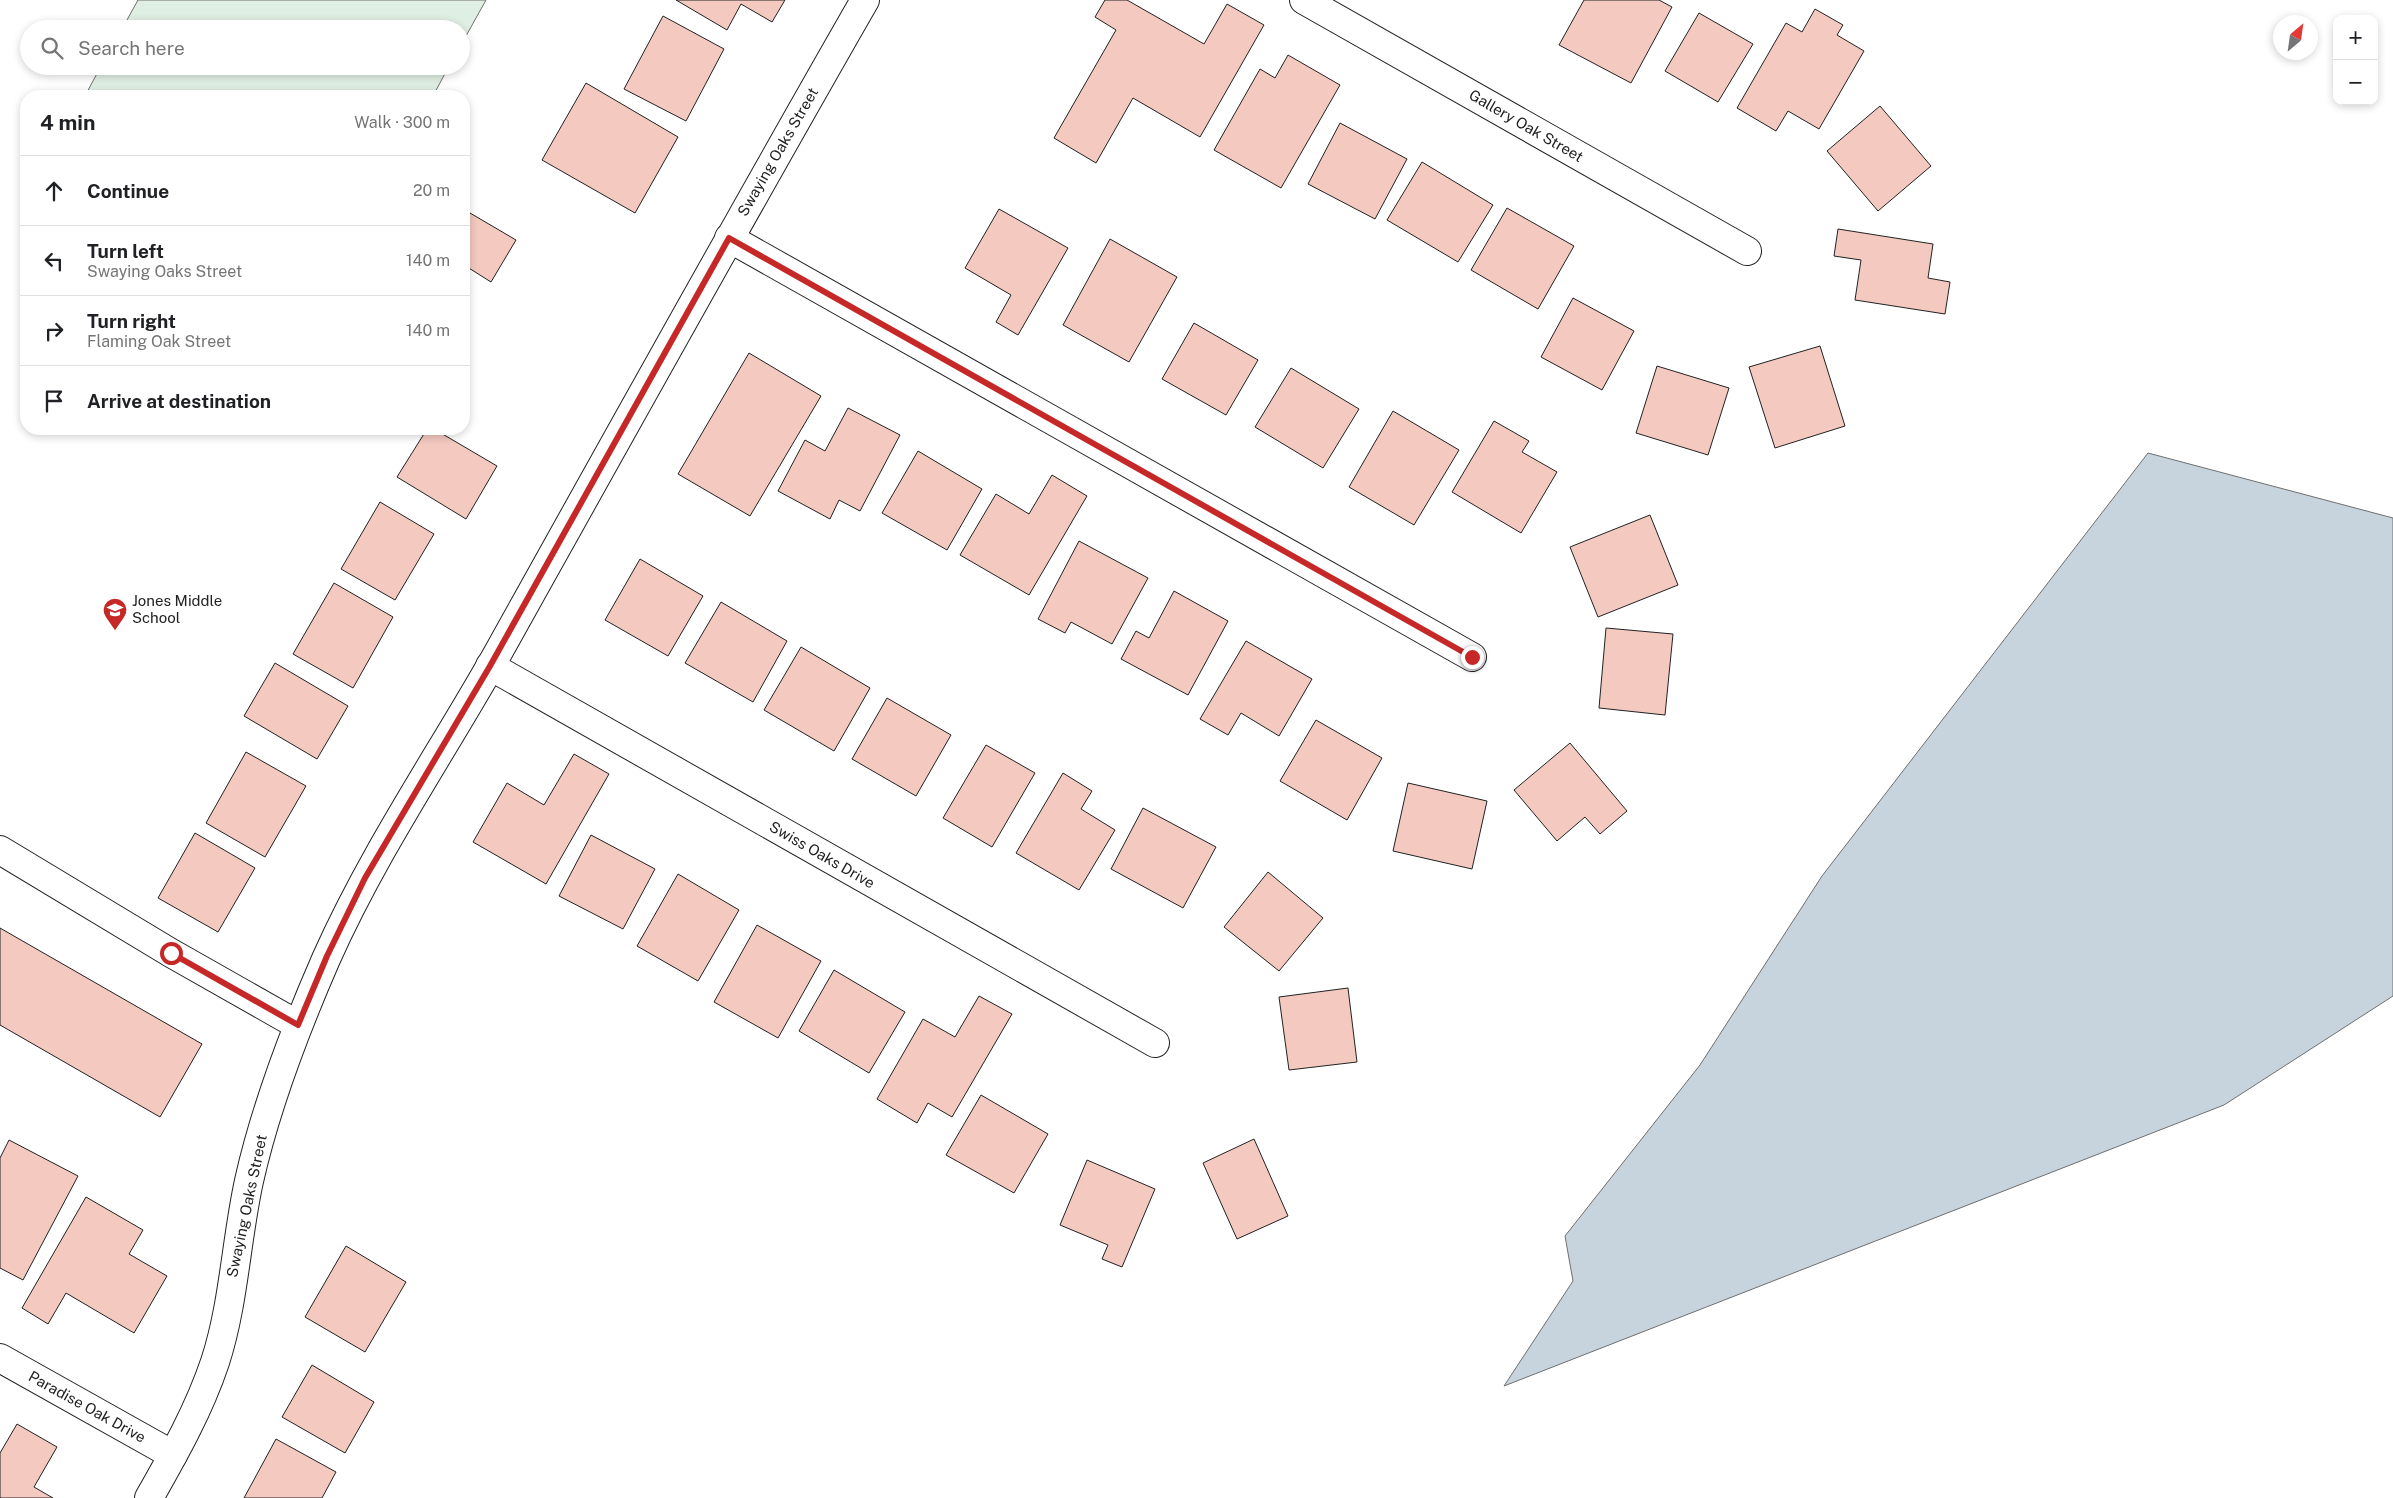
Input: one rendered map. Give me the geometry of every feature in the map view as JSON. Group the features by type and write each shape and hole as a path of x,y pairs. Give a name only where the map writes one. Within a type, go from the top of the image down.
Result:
{"street":[{"name":"Swaying Oaks Street","path":"149,1498 196,1411 216,1359 225,1322 249,1180 264,1126 298,1025 327,956 365,878 490,666 729,238 865,0"},
{"name":"Gallery Oak Street","path":"1304,0 1747,251"},
{"path":"729,238 1472,657"},
{"name":"Swiss Oaks Drive","path":"490,666 1155,1043"},
{"path":"0,850 171,953 298,1025"},
{"name":"Paradise Oak Drive","path":"0,1358 173,1455"}],"green space":[{"path":"138,0 486,0 470,29 470,20 127,20"},
{"path":"96,75 444,75 436,90 88,90"}],"shaded area":[{"path":"2148,453 2393,518 2393,996 2224,1105 1504,1386 1573,1281 1565,1236 1700,1065 1822,876"}],"building":[{"path":"676,0 785,0 772,22 741,4 727,30"},
{"path":"1105,0 1127,0 1204,44 1227,4 1264,25 1200,137 1133,98 1096,163 1054,138 1116,30 1095,17"},
{"path":"1584,0 1659,0 1672,7 1631,83 1559,45"},
{"path":"1815,9 1843,25 1837,35 1864,51 1819,129 1788,111 1776,131 1737,108 1786,23 1802,32"},
{"path":"1699,13 1753,44 1718,102 1665,71"},
{"path":"663,16 724,49 686,121 624,89"},
{"path":"1288,55 1340,85 1281,188 1214,150 1260,69 1275,78"},
{"path":"586,83 678,137 635,213 542,160"},
{"path":"1880,106 1931,166 1878,211 1827,151"},
{"path":"1340,123 1407,159 1375,219 1308,184"},
{"path":"1422,162 1493,205 1458,262 1387,220"},
{"path":"1507,208 1574,246 1538,309 1471,270"},
{"path":"999,209 1068,248 1018,335 996,322 1011,295 965,268"},
{"path":"470,213 516,240 491,282 470,269"},
{"path":"1838,229 1933,244 1928,278 1950,282 1945,314 1855,300 1861,260 1834,256"},
{"path":"1110,239 1177,277 1129,362 1063,325"},
{"path":"1573,298 1634,331 1602,390 1541,357"},
{"path":"1194,323 1258,360 1226,415 1162,379"},
{"path":"1820,346 1845,426 1775,448 1749,367"},
{"path":"749,353 821,396 750,516 678,474"},
{"path":"1657,366 1729,388 1708,455 1636,433"},
{"path":"1291,368 1359,409 1323,468 1255,427"},
{"path":"848,408 900,435 860,511 839,500 830,519 778,491 805,440 825,451"},
{"path":"1393,411 1459,450 1414,525 1349,487"},
{"path":"1494,421 1529,441 1522,452 1557,472 1521,533 1452,492"},
{"path":"423,435 444,435 497,466 466,519 397,477"},
{"path":"918,451 982,489 947,550 882,513"},
{"path":"1052,475 1087,496 1029,595 960,555 996,494 1029,514"},
{"path":"380,502 434,534 395,600 341,569"},
{"path":"1650,515 1678,585 1598,617 1570,547"},
{"path":"1079,541 1148,578 1112,644 1071,622 1065,633 1038,619"},
{"path":"640,559 703,596 668,656 605,620"},
{"path":"334,583 393,617 353,688 293,654"},
{"path":"1174,591 1228,621 1188,695 1121,659 1136,631 1149,638"},
{"path":"721,602 787,641 753,702 685,663"},
{"path":"1606,628 1673,634 1665,715 1599,708"},
{"path":"1246,641 1312,679 1279,736 1241,713 1228,735 1200,719"},
{"path":"801,647 870,688 834,751 764,710"},
{"path":"275,663 348,706 317,759 244,716"},
{"path":"887,698 951,735 916,796 852,759"},
{"path":"1316,720 1382,758 1347,820 1280,781"},
{"path":"1570,743 1627,811 1600,834 1585,817 1557,841 1514,790"},
{"path":"986,745 1035,773 992,847 943,818"},
{"path":"246,752 306,786 265,857 206,823"},
{"path":"574,754 609,774 546,884 473,842 507,783 544,805"},
{"path":"1063,773 1092,791 1081,809 1115,830 1079,890 1016,853"},
{"path":"1408,783 1487,801 1472,869 1393,851"},
{"path":"1143,808 1216,847 1183,908 1111,869"},
{"path":"195,833 255,868 218,932 158,898"},
{"path":"591,835 655,869 623,929 559,896"},
{"path":"1268,872 1323,918 1279,971 1224,927"},
{"path":"678,874 739,910 698,981 637,946"},
{"path":"757,925 821,961 778,1038 714,1002"},
{"path":"0,928 202,1044 160,1117 0,1025"},
{"path":"834,970 905,1012 869,1073 799,1031"},
{"path":"1348,988 1357,1062 1289,1070 1279,997"},
{"path":"979,996 1012,1014 952,1117 928,1103 917,1123 877,1099 923,1019 955,1037"},
{"path":"981,1095 1048,1134 1014,1193 946,1155"},
{"path":"1254,1139 1288,1216 1237,1239 1203,1163"},
{"path":"9,1140 78,1176 23,1280 0,1268 0,1158"},
{"path":"1087,1160 1155,1189 1122,1267 1102,1259 1108,1245 1060,1225"},
{"path":"86,1197 143,1230 129,1254 167,1276 134,1333 66,1293 48,1324 22,1308"},
{"path":"346,1246 406,1282 365,1352 305,1317"},
{"path":"312,1365 374,1402 345,1453 282,1417"},
{"path":"17,1424 57,1447 34,1487 53,1498 0,1498 0,1453"},
{"path":"276,1439 336,1472 322,1498 244,1498"}],"place":[{"name":"Jones Middle School","path":"115,631"}],"route":[{"path":"171,953 298,1025 327,956 365,878 490,666 729,238 1472,657"}]}
